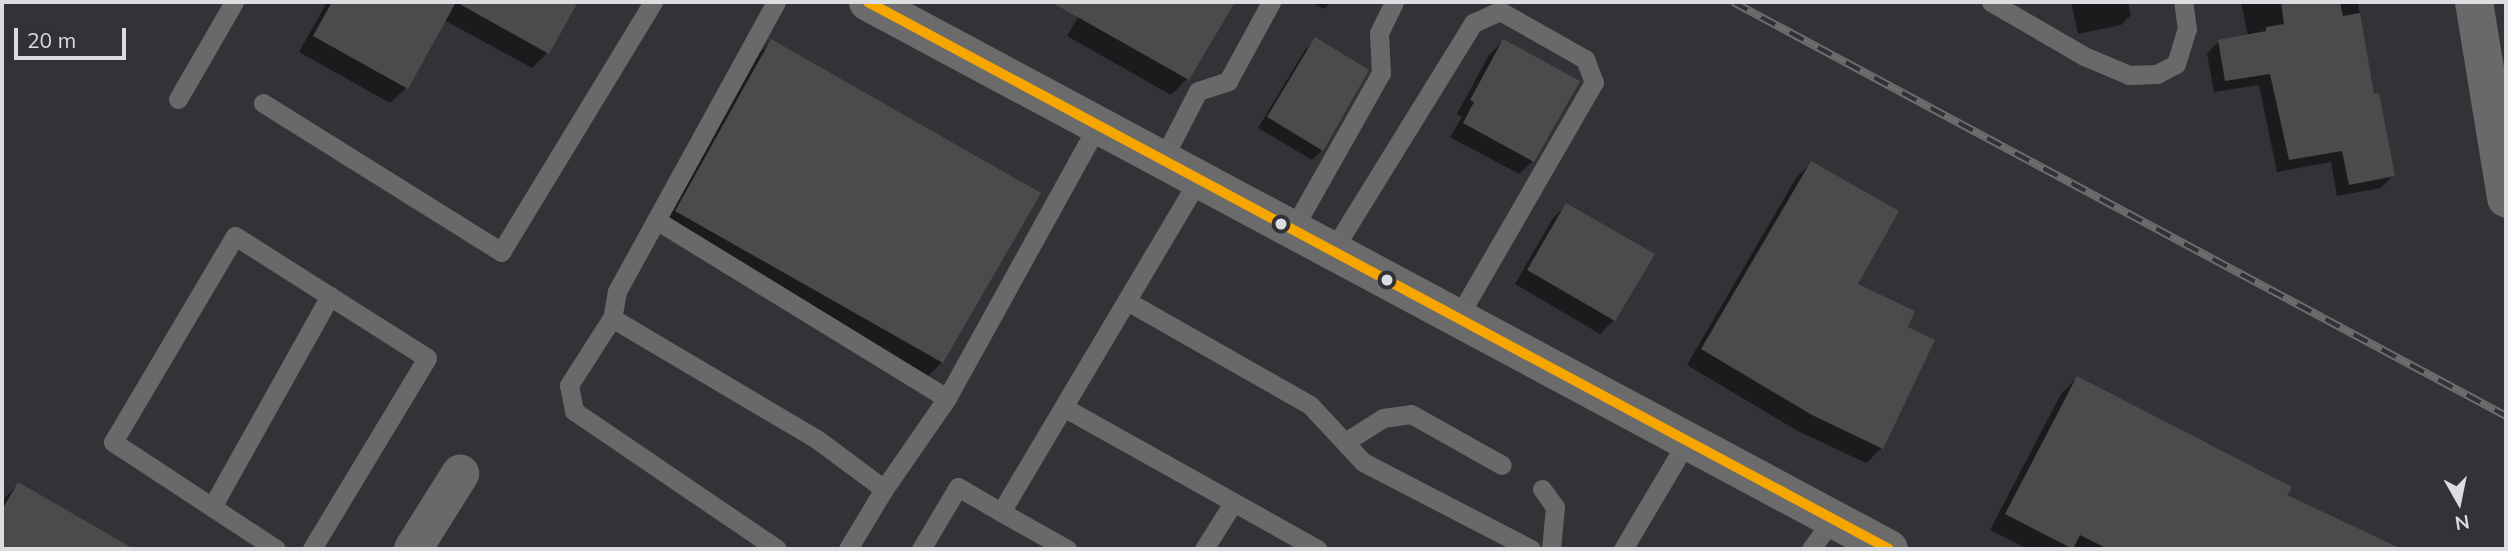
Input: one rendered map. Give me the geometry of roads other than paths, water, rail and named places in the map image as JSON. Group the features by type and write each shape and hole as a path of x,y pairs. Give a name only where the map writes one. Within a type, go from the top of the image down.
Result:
{"main road":[{"path":"869,2 1889,549"}],"street":[{"path":"2474,2 2493,40 2506,198"},
{"path":"413,549 460,474"}],"lane":[{"path":"178,99 234,2"},
{"path":"263,103 500,251 653,2"},
{"path":"776,2 617,291 612,318 569,385 574,411 777,549"},
{"path":"1163,159 1198,91 1227,81 1271,2"},
{"path":"1293,229 1381,73 1379,33 1394,2"},
{"path":"1991,2 2084,56 2129,75 2157,74 2176,64 2187,29 2183,2"},
{"path":"1333,250 1473,23 1500,11 1585,59 1594,82 1458,318"},
{"path":"848,549 884,489 947,398 1098,125"},
{"path":"1001,512 1199,179"},
{"path":"656,220 947,398"},
{"path":"276,549 113,442 235,236 427,358 312,549"},
{"path":"212,507 330,296"},
{"path":"1128,301 1310,405 1363,462 1531,549"},
{"path":"612,318 818,440 884,489"},
{"path":"1065,408 1317,549"},
{"path":"1345,442 1382,418 1411,414 1502,465"},
{"path":"1623,549 1688,441"},
{"path":"921,549 958,487 1067,549"},
{"path":"1542,489 1555,507 1551,549"},
{"path":"1205,549 1233,503"},
{"path":"1811,549 1833,519"}],"railway":[{"path":"1733,2 2506,416"}]}
